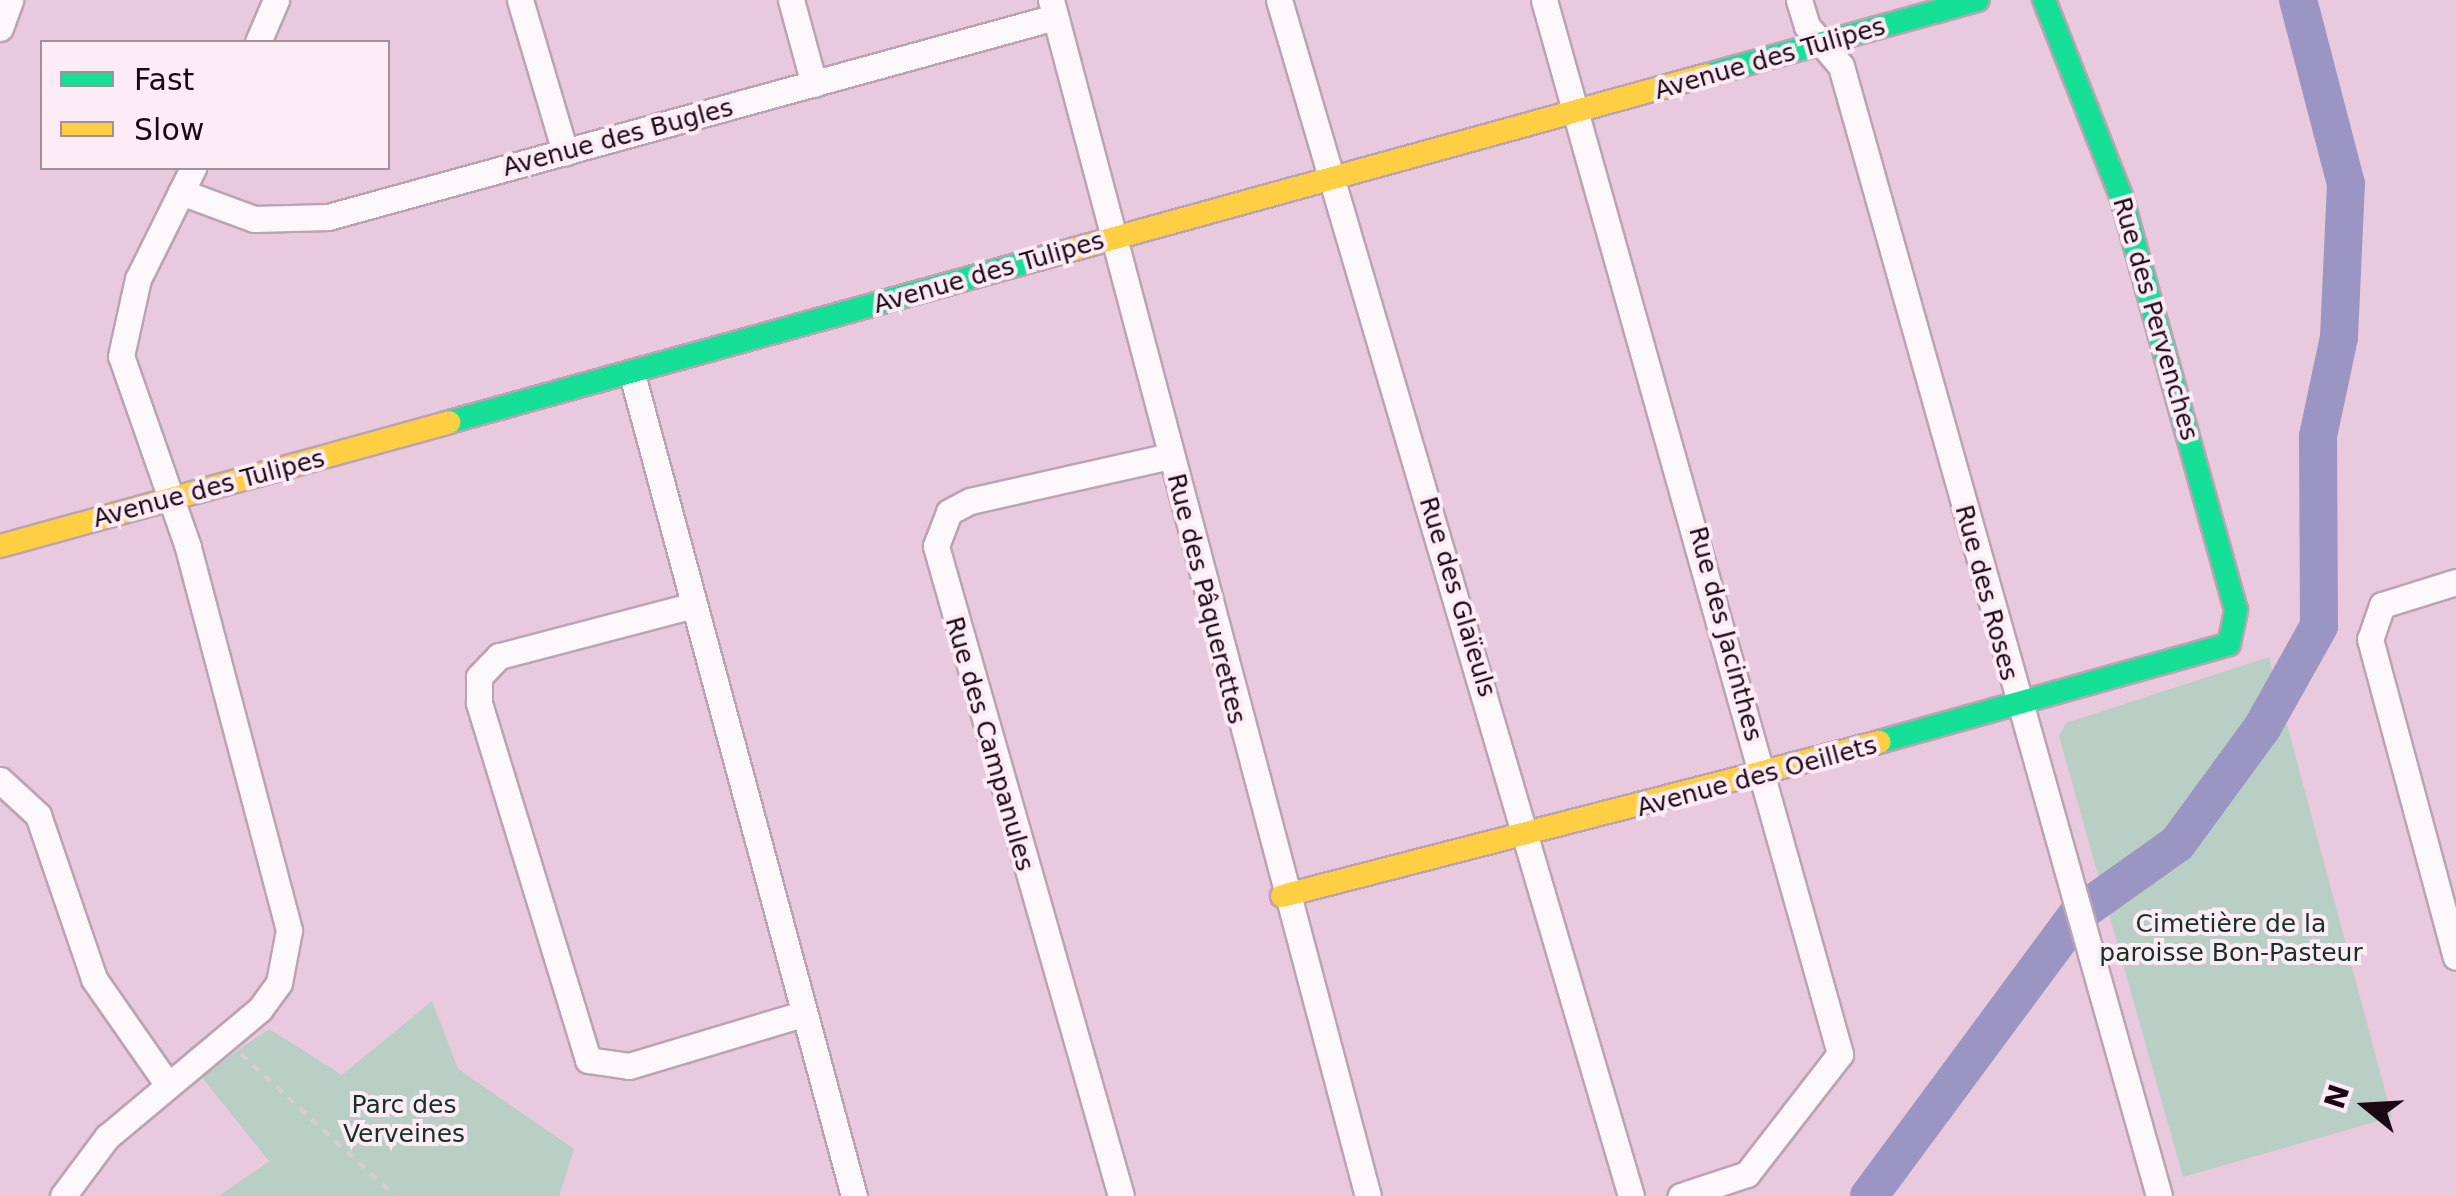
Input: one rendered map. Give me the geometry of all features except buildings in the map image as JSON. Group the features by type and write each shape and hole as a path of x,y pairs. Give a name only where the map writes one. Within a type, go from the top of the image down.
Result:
{"street":[{"path":"0,28 10,0"},
{"path":"259,40 276,0"},
{"path":"520,0 564,152"},
{"path":"790,0 814,84"},
{"name":"Rue des Glaïeuls","path":"1278,0 1530,839 1631,1196"},
{"name":"Rue des Jacinthes","path":"1544,0 1580,112 1840,1054 1747,1174 1681,1196"},
{"name":"Rue des Roses","path":"1799,0 1820,44 1841,66 2017,706 2159,1196"},
{"name":"Avenue des Tulipes","path":"0,546 1978,0"},
{"name":"Rue des Pervenches","path":"2044,0 2122,196 2236,610 2229,644"},
{"name":"Avenue des Bugles","path":"181,192 254,219 328,218 814,84 1053,9"},
{"name":"Rue des Pâquerettes","path":"1053,9 1282,896 1368,1196"},
{"path":"63,1196 106,1137 260,1008 278,984 289,930 188,547 165,500 121,356 138,279 193,170"},
{"path":"632,374 854,1196"},
{"name":"Rue des Campanules","path":"1121,1196 936,546 938,527 970,501 1170,456"},
{"path":"2456,582 2382,606 2370,639 2456,957"},
{"path":"694,605 500,656 479,677 479,703 588,1060 629,1066 802,1014"},
{"name":"Avenue des Oeillets","path":"1282,896 1530,839 2229,644"},
{"path":"0,780 38,816 94,979 168,1085"}],"path":[{"path":"238,1050 394,1196"}],"green space":[{"name":"Cimetière de la paroisse Bon-Pasteur","path":"2269,657 2392,1117 2183,1177 2059,736 2066,723"},
{"name":"Parc des Verveines","path":"432,1001 458,1069 574,1149 559,1196 219,1196 269,1161 201,1076 269,1029 342,1075"}],"waterway":[{"path":"1869,1196 2078,914 2177,844 2262,728 2319,626 2318,436 2339,337 2346,184 2298,0"}],"traffic: fast":[{"path":"1707,75 1978,0"},
{"path":"1879,742 2229,644 2236,610 2121,196 2044,0"},
{"path":"449,422 1053,255"}],"traffic: slow":[{"path":"1053,255 1707,75"},
{"path":"0,546 449,422"},
{"path":"1282,896 1879,742"}]}
